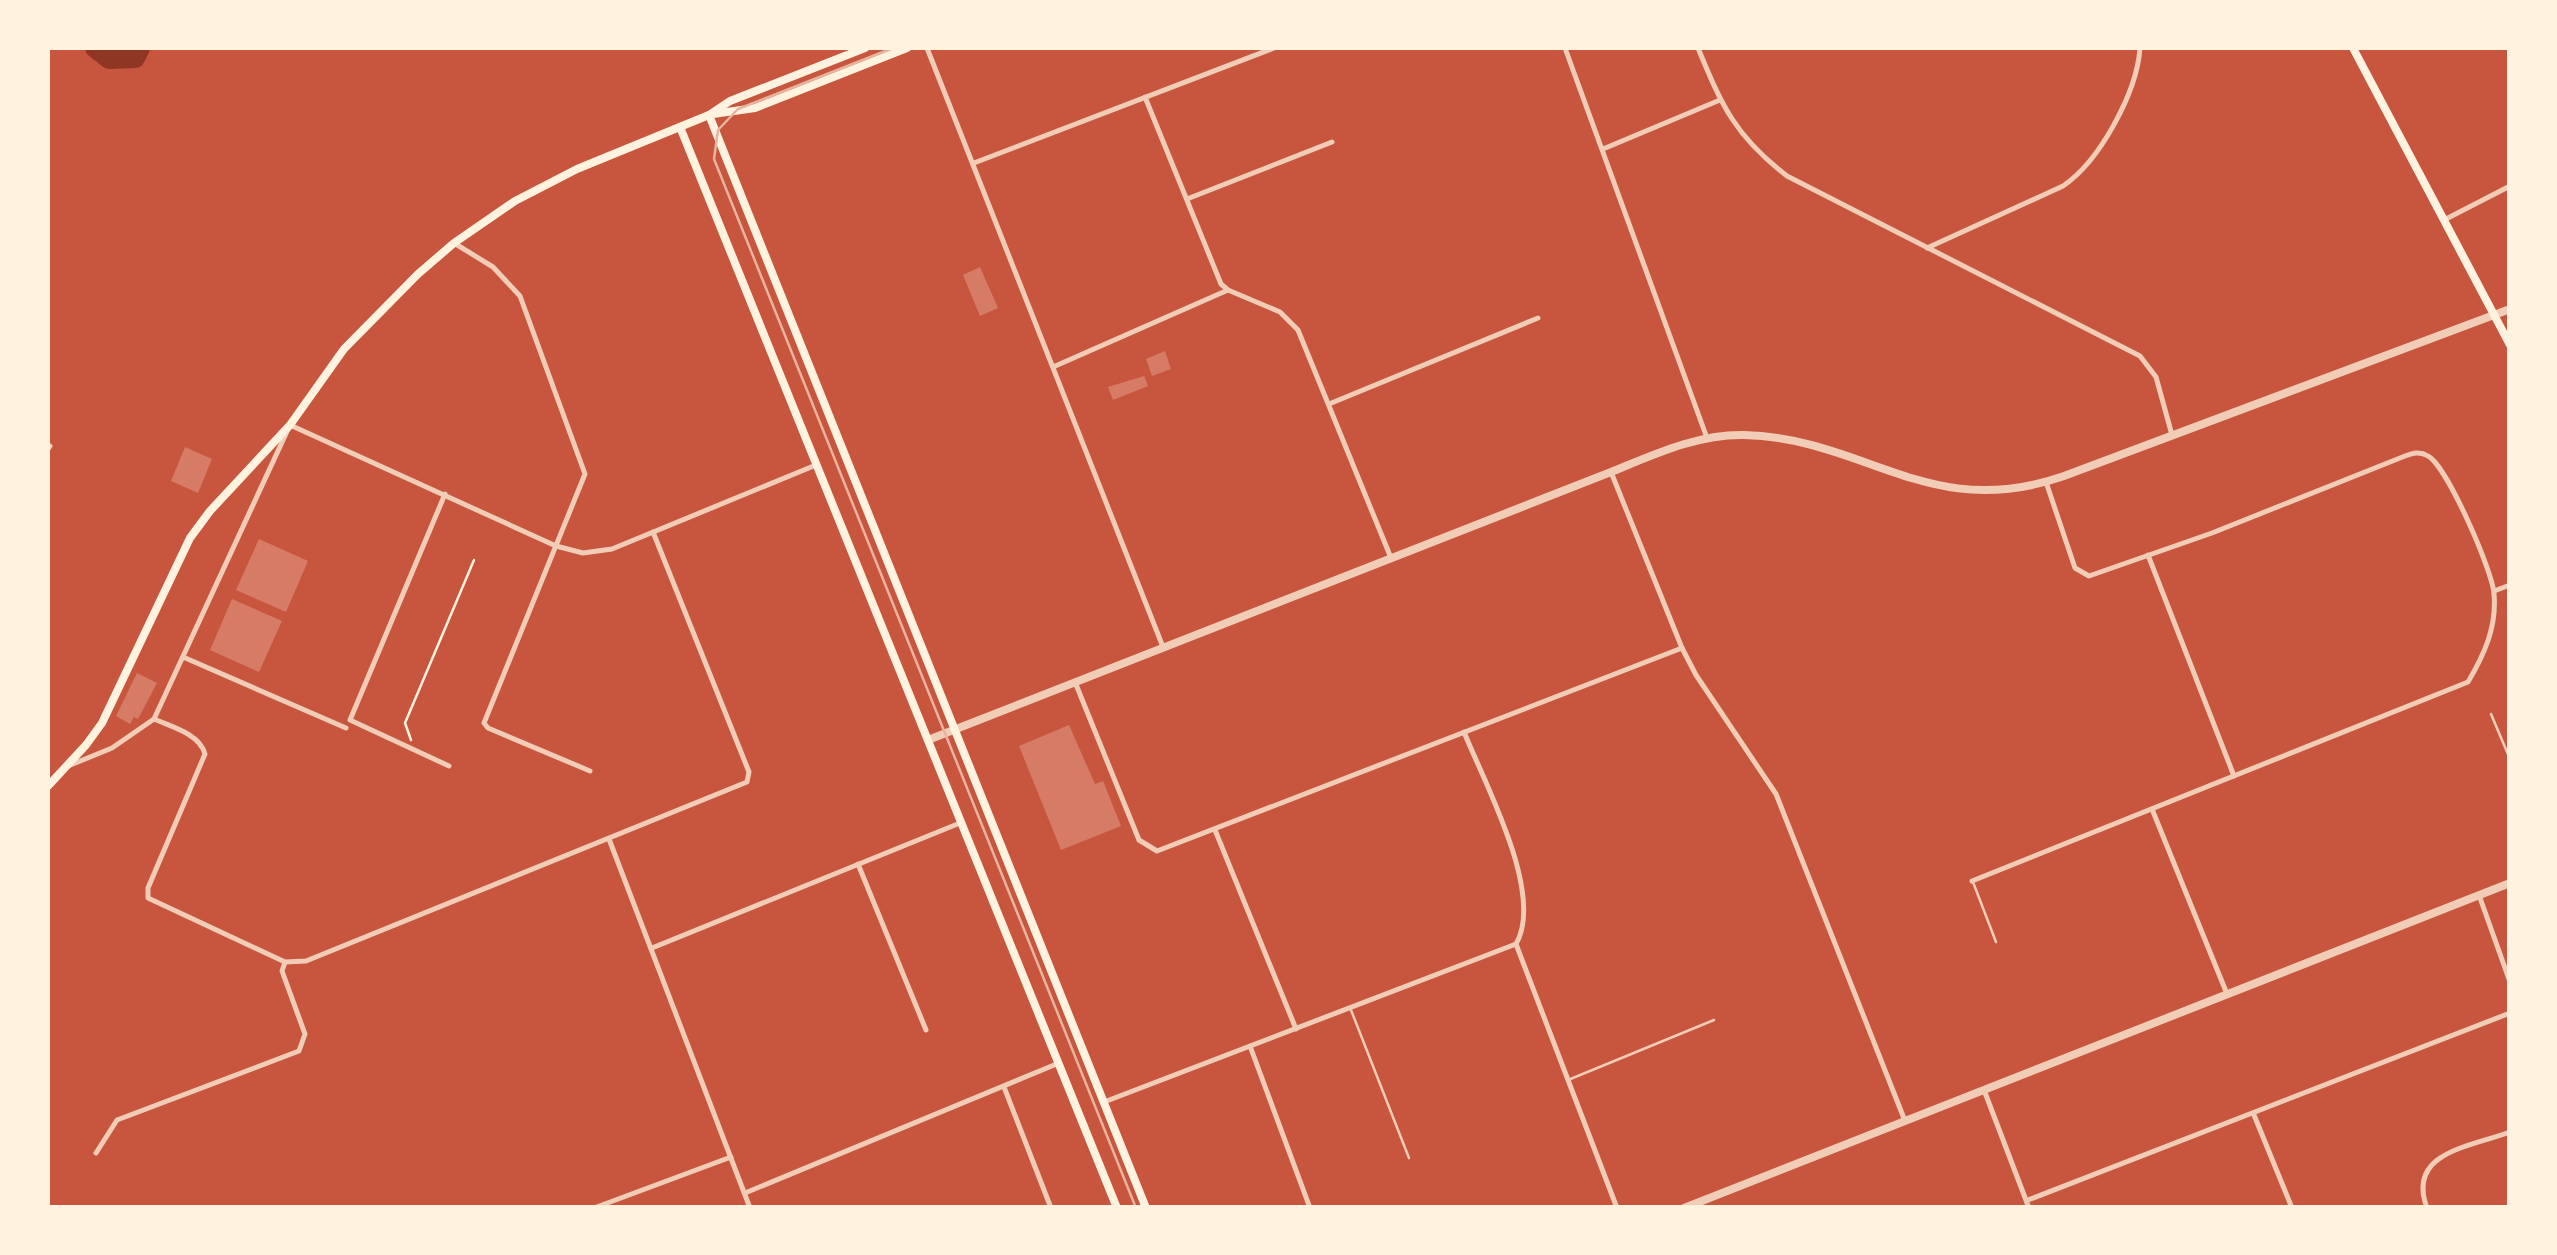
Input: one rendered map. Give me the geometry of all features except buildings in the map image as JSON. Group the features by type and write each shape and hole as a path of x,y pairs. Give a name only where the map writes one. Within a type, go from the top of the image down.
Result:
{"main road":[{"path":"48,786 102,723 190,538 210,510 290,426 362,329 454,242 577,169 709,115 736,98 865,48"},
{"path":"709,115 754,108 907,48"},
{"path":"2353,48 2510,344"},
{"path":"709,115 1146,1208"},
{"path":"680,127 1117,1208"}],"street":[{"path":"927,48 1163,647"},
{"path":"972,164 1274,48"},
{"path":"1565,48 1707,438"},
{"path":"1698,48 1720,100 1741,135 1788,176 2140,356 2156,377 2172,436"},
{"path":"1928,248 2063,186 2080,174 2097,152 2130,91 2140,48"},
{"path":"1145,98 1220,284 1280,312 1298,330 1391,558"},
{"path":"1602,150 1720,100"},
{"path":"1187,199 1332,142"},
{"path":"2444,220 2510,186"},
{"path":"454,242 493,267 520,296 586,474 484,722 488,728 590,771"},
{"path":"1053,367 1228,290"},
{"path":"928,740 1707,438 1739,435 1788,439 1951,489 1999,492 2046,482 2510,309"},
{"path":"1329,404 1538,318"},
{"path":"67,766 112,748 154,719 290,426 556,546 583,553 612,549 816,465"},
{"path":"1972,880 2468,682 2484,654 2493,624 2494,591 2453,486 2435,461 2421,453 2094,576 2078,572 2046,482"},
{"path":"1611,472 1682,648 1776,794 1905,1121"},
{"path":"445,494 350,718 352,723 450,766"},
{"path":"154,719 196,739 205,754 148,888 148,898 284,962 306,961 745,784 749,772 653,532"},
{"path":"2148,555 2234,776"},
{"path":"2494,591 2510,585"},
{"path":"1075,682 1139,840 1150,850 1164,850 1682,648"},
{"path":"183,657 346,728"},
{"path":"1464,732 1524,892 1526,912 1516,944 1617,1208"},
{"path":"2152,809 2227,994"},
{"path":"652,948 960,823"},
{"path":"1216,830 1296,1028"},
{"path":"609,839 750,1208"},
{"path":"858,864 926,1030"},
{"path":"1684,1208 2510,882"},
{"path":"2479,895 2510,982"},
{"path":"1104,1102 1516,944"},
{"path":"96,1153 117,1120 299,1051 305,1034 282,972 284,962"},
{"path":"1984,1090 2029,1204 2510,1013"},
{"path":"1250,1046 1310,1208"},
{"path":"744,1193 1059,1063"},
{"path":"1004,1087 1051,1208"},
{"path":"2254,1114 2292,1208"},
{"path":"2427,1208 2420,1186 2431,1163 2510,1132"},
{"path":"594,1208 732,1157"}],"lane":[{"path":"2491,714 2510,759"},
{"path":"1972,880 1996,942"},
{"path":"1350,1008 1409,1158"},
{"path":"1568,1080 1714,1020"}],"path":[{"path":"415,751 405,723 474,560"}],"waterway":[{"path":"95,48 109,59 135,58 140,48"}],"tram line":[{"path":"893,48 738,109 718,130 714,159 1136,1208"}]}
